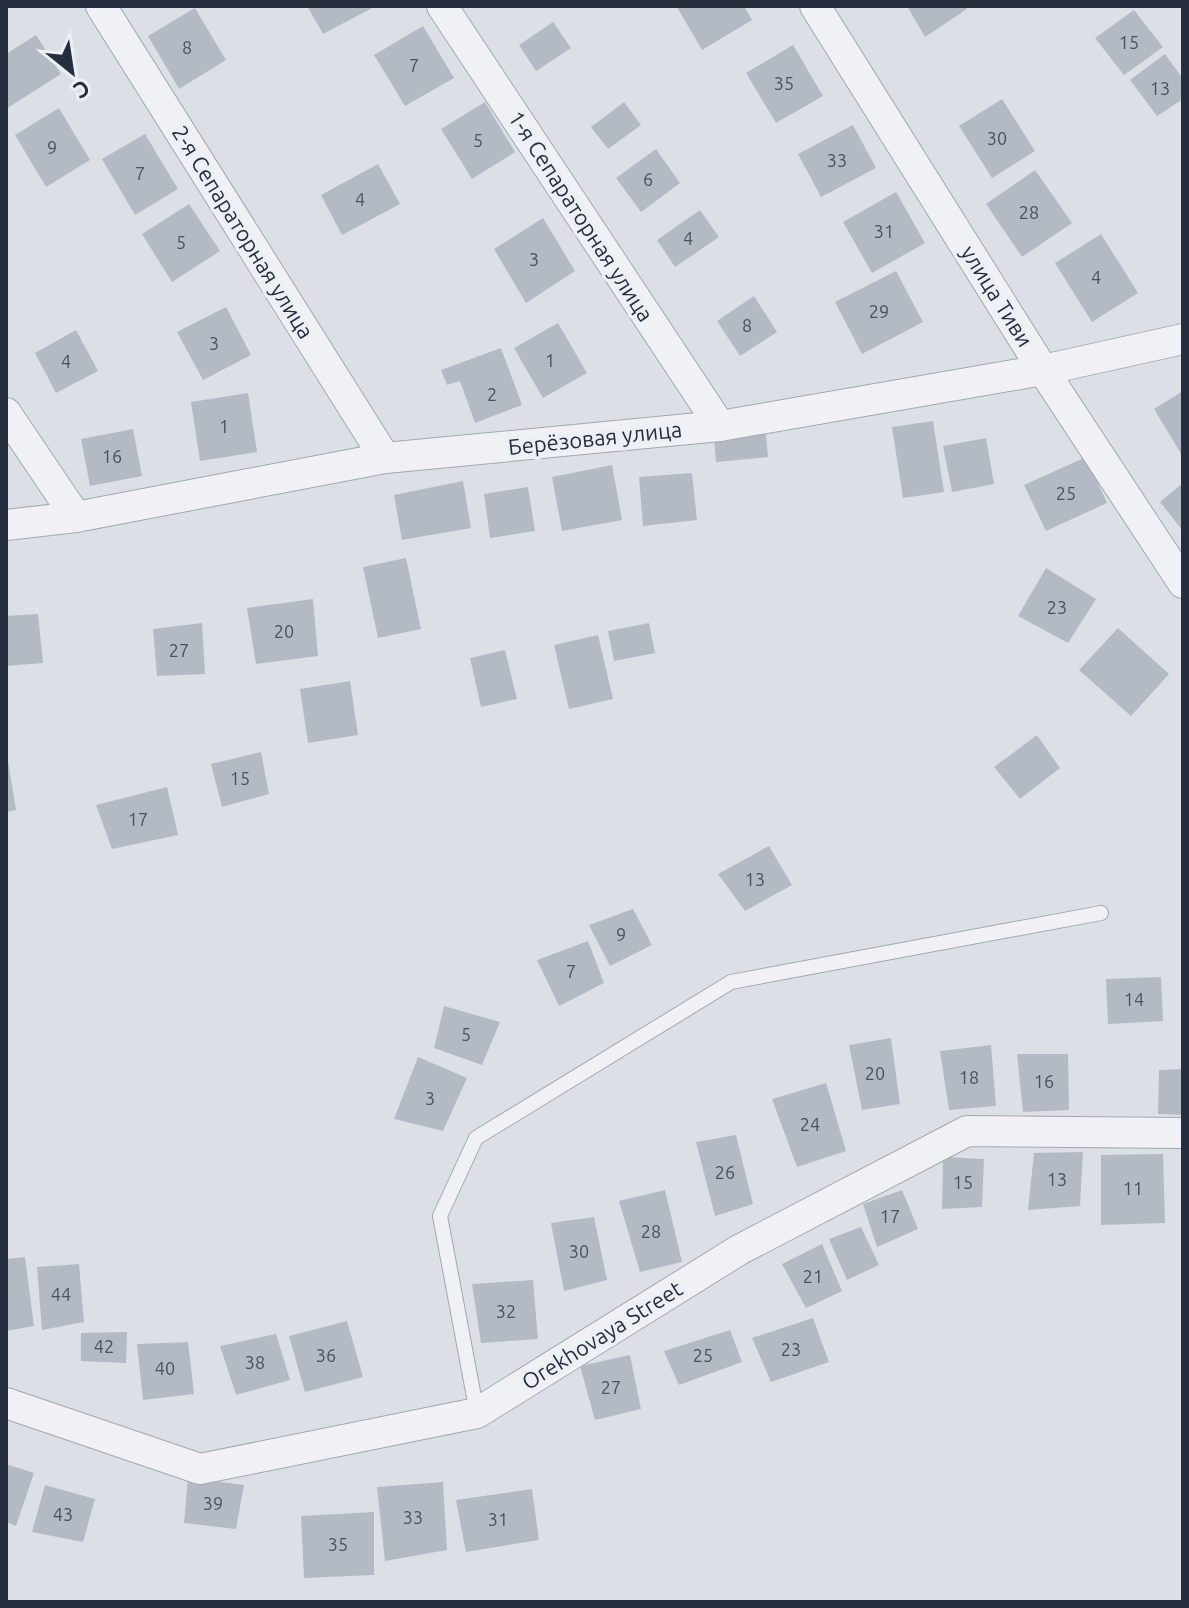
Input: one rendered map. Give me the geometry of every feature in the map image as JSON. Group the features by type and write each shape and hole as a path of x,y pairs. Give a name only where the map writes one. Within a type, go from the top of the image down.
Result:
{"street":[{"name":"2-я Сепараторная улица","path":"101,6 385,458"},
{"name":"1-я Сепараторная улица","path":"442,6 720,426"},
{"name":"улица Тиви","path":"815,6 1043,370 1183,583"},
{"name":"Берёзовая улица","path":"6,525 76,517 385,458 720,426 1043,370 1183,339"},
{"path":"6,413 76,517"},
{"name":"Orekhovaya Street","path":"6,1403 200,1469 477,1413 739,1250 967,1131 1183,1133"}],"lane":[{"path":"477,1413 440,1216 476,1138 731,982 1101,913"}],"building":[{"path":"307,6 376,6 323,34"},
{"path":"679,6 744,6 752,20 702,50"},
{"path":"907,6 965,6 967,9 925,37"},
{"path":"195,8 226,60 179,89 148,36"},
{"path":"1134,10 1163,47 1124,75 1095,38"},
{"path":"553,22 571,48 536,71 519,45"},
{"path":"423,26 454,78 405,106 374,55"},
{"path":"36,35 61,74 6,109 6,54"},
{"path":"793,45 823,96 776,123 746,73"},
{"path":"1165,54 1183,79 1183,99 1157,116 1130,80"},
{"path":"1002,99 1035,151 992,178 959,126"},
{"path":"485,102 515,152 472,179 441,129"},
{"path":"624,102 641,125 608,149 591,127"},
{"path":"59,108 90,160 46,187 15,135"},
{"path":"853,125 876,168 821,197 798,154"},
{"path":"145,134 178,189 135,215 102,159"},
{"path":"656,149 680,183 641,212 616,178"},
{"path":"378,164 400,204 342,235 321,195"},
{"path":"1035,170 1072,223 1022,257 986,204"},
{"path":"896,192 925,243 872,273 843,222"},
{"path":"189,204 220,251 172,282 142,234"},
{"path":"700,210 719,237 675,267 657,240"},
{"path":"543,218 575,271 526,303 494,249"},
{"path":"1101,234 1138,293 1092,322 1055,263"},
{"path":"896,271 923,322 862,354 835,302"},
{"path":"754,296 777,332 740,356 717,321"},
{"path":"226,307 251,355 203,380 177,332"},
{"path":"558,323 587,373 543,398 514,348"},
{"path":"76,330 98,371 56,393 35,353"},
{"path":"501,348 522,405 475,423 460,381 447,385 441,370"},
{"path":"1183,391 1183,457 1154,409"},
{"path":"248,393 257,452 200,461 191,402"},
{"path":"933,421 944,492 903,498 892,427"},
{"path":"133,429 142,476 90,486 81,439"},
{"path":"766,434 768,457 716,462 714,438"},
{"path":"986,438 994,484 952,492 943,446"},
{"path":"1086,457 1107,503 1046,531 1024,485"},
{"path":"612,465 622,520 562,531 552,477"},
{"path":"692,473 697,520 643,526 639,477"},
{"path":"463,481 471,528 402,540 394,495"},
{"path":"1183,483 1183,531 1160,502"},
{"path":"528,487 535,531 490,538 484,494"},
{"path":"406,558 421,629 378,638 363,567"},
{"path":"1046,568 1096,599 1068,643 1018,616"},
{"path":"313,599 318,656 256,664 247,608"},
{"path":"38,614 43,663 6,666 6,616"},
{"path":"202,623 205,674 157,676 153,629"},
{"path":"649,623 655,653 614,661 608,631"},
{"path":"1118,628 1169,674 1131,716 1079,670"},
{"path":"598,635 613,699 569,709 554,645"},
{"path":"505,650 517,699 481,707 470,658"},
{"path":"350,681 358,735 308,743 300,689"},
{"path":"1037,735 1060,768 1020,799 994,767"},
{"path":"6,748 16,810 6,812"},
{"path":"261,752 269,794 222,807 211,764"},
{"path":"167,787 178,835 112,849 96,805"},
{"path":"769,846 792,885 745,911 718,874"},
{"path":"633,909 652,945 610,966 589,925"},
{"path":"588,941 604,983 559,1006 537,960"},
{"path":"1161,977 1163,1021 1108,1024 1106,979"},
{"path":"444,1006 500,1022 482,1065 434,1048"},
{"path":"891,1038 900,1104 862,1110 849,1045"},
{"path":"991,1045 996,1106 949,1110 940,1051"},
{"path":"1017,1054 1068,1054 1069,1110 1023,1112"},
{"path":"418,1057 467,1078 443,1131 394,1119"},
{"path":"1183,1069 1183,1115 1158,1114 1159,1070"},
{"path":"826,1083 846,1151 797,1167 772,1099"},
{"path":"736,1135 753,1204 715,1216 696,1142"},
{"path":"1083,1152 1080,1206 1028,1210 1034,1153"},
{"path":"1163,1154 1165,1223 1101,1225 1101,1155"},
{"path":"943,1157 984,1159 982,1207 942,1209"},
{"path":"665,1190 682,1262 640,1272 619,1201"},
{"path":"902,1190 918,1229 877,1247 863,1204"},
{"path":"594,1217 607,1280 564,1291 551,1223"},
{"path":"861,1227 879,1265 847,1280 829,1239"},
{"path":"822,1244 842,1291 806,1308 782,1264"},
{"path":"25,1257 34,1326 6,1331 6,1259"},
{"path":"79,1264 84,1322 42,1330 37,1267"},
{"path":"533,1280 538,1339 481,1343 472,1284"},
{"path":"813,1318 829,1362 771,1382 752,1338"},
{"path":"347,1321 363,1377 305,1392 289,1336"},
{"path":"730,1330 742,1362 679,1385 664,1351"},
{"path":"127,1332 126,1363 81,1361 81,1333"},
{"path":"276,1334 290,1380 236,1395 220,1346"},
{"path":"188,1342 194,1394 143,1400 137,1344"},
{"path":"630,1355 641,1409 595,1420 580,1366"},
{"path":"6,1464 34,1473 16,1526 6,1522"},
{"path":"188,1478 244,1485 236,1529 184,1523"},
{"path":"443,1482 447,1550 385,1561 377,1487"},
{"path":"45,1485 95,1499 83,1542 32,1532"},
{"path":"532,1489 539,1540 466,1552 456,1500"},
{"path":"374,1512 374,1575 304,1578 301,1516"}]}
